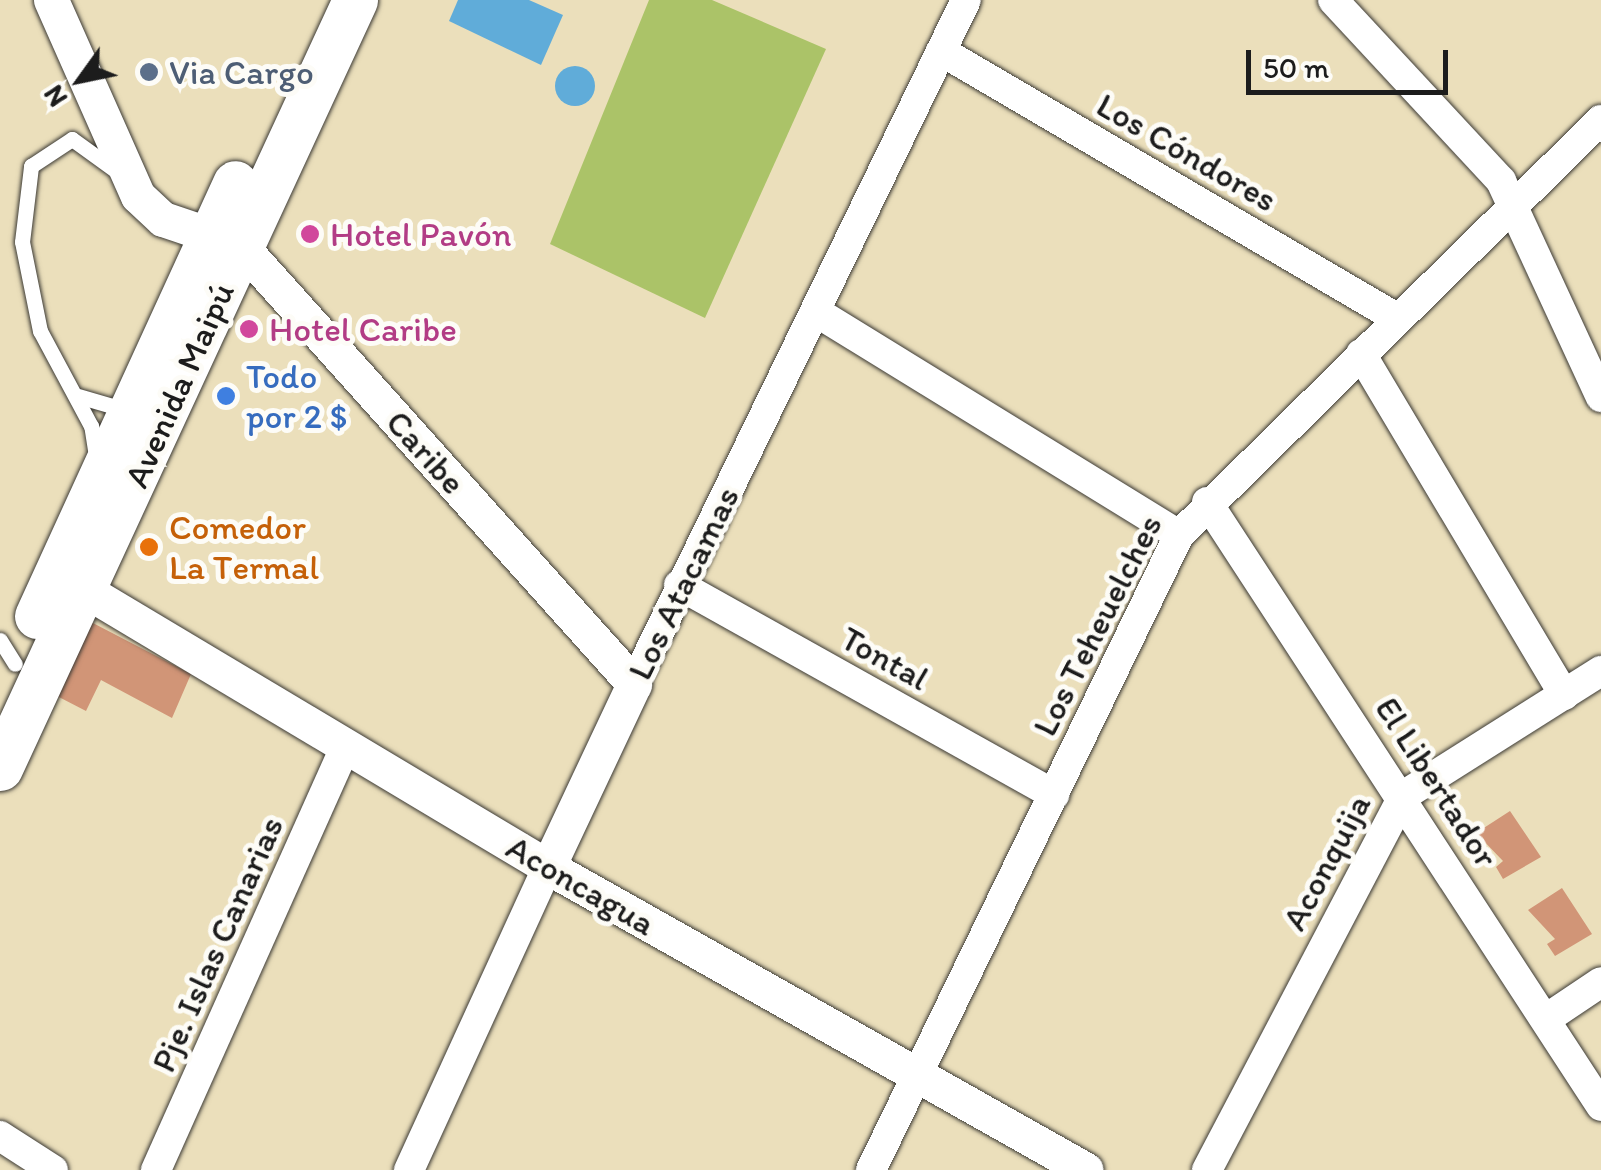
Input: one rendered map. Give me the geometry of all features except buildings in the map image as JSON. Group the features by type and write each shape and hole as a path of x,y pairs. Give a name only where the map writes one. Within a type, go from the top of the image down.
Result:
{"main road":[{"name":"Avenida Maipú","path":"0,768 174,398 225,240 320,0"},
{"name":"Avenida Maipú","path":"5,667 94,490 128,409 355,0"}],"street":[{"path":"50,0 122,175 164,219 225,240"},
{"name":"Los Atacamas","path":"410,1170 679,585 818,313 966,0"},
{"path":"1333,0 1501,180 1510,209 1601,397"},
{"name":"Los Cóndores","path":"941,52 1395,317"},
{"name":"Los Teheuelches","path":"871,1170 1179,536 1207,502 1601,120"},
{"name":"Caribe","path":"225,240 634,684"},
{"path":"818,313 1179,536"},
{"path":"1361,354 1564,694"},
{"name":"El Libertador","path":"1207,502 1403,796 1601,1106"},
{"name":"Tontal","path":"679,585 1054,795"},
{"name":"Aconcagua","path":"84,589 548,866 1086,1170"},
{"name":"Aconquija","path":"1207,1170 1403,796 1601,672"},
{"name":"Pje. Islas Canarias","path":"156,1170 346,748"},
{"path":"1546,1019 1601,982"},
{"path":"0,1136 53,1170"}],"lane":[{"path":"94,490 92,426 40,330 27,283 31,166 72,140 122,175"},
{"path":"75,393 93,407 128,409 174,398"}],"green space":[{"path":"649,0 712,0 826,49 705,318 550,244"}],"water":[{"path":"458,0 529,0 563,15 541,65 449,21"},
{"path":"575,66 589,72 595,86 589,100 575,106 561,100 555,86 561,72"}],"place":[{"name":"Via Cargo","path":"149,72"},
{"name":"Hotel Pavón","path":"310,234"},
{"name":"Hotel Caribe","path":"249,329"},
{"name":"Todo por 2 $","path":"226,396"},
{"name":"Comedor La Termal","path":"149,547"}]}
